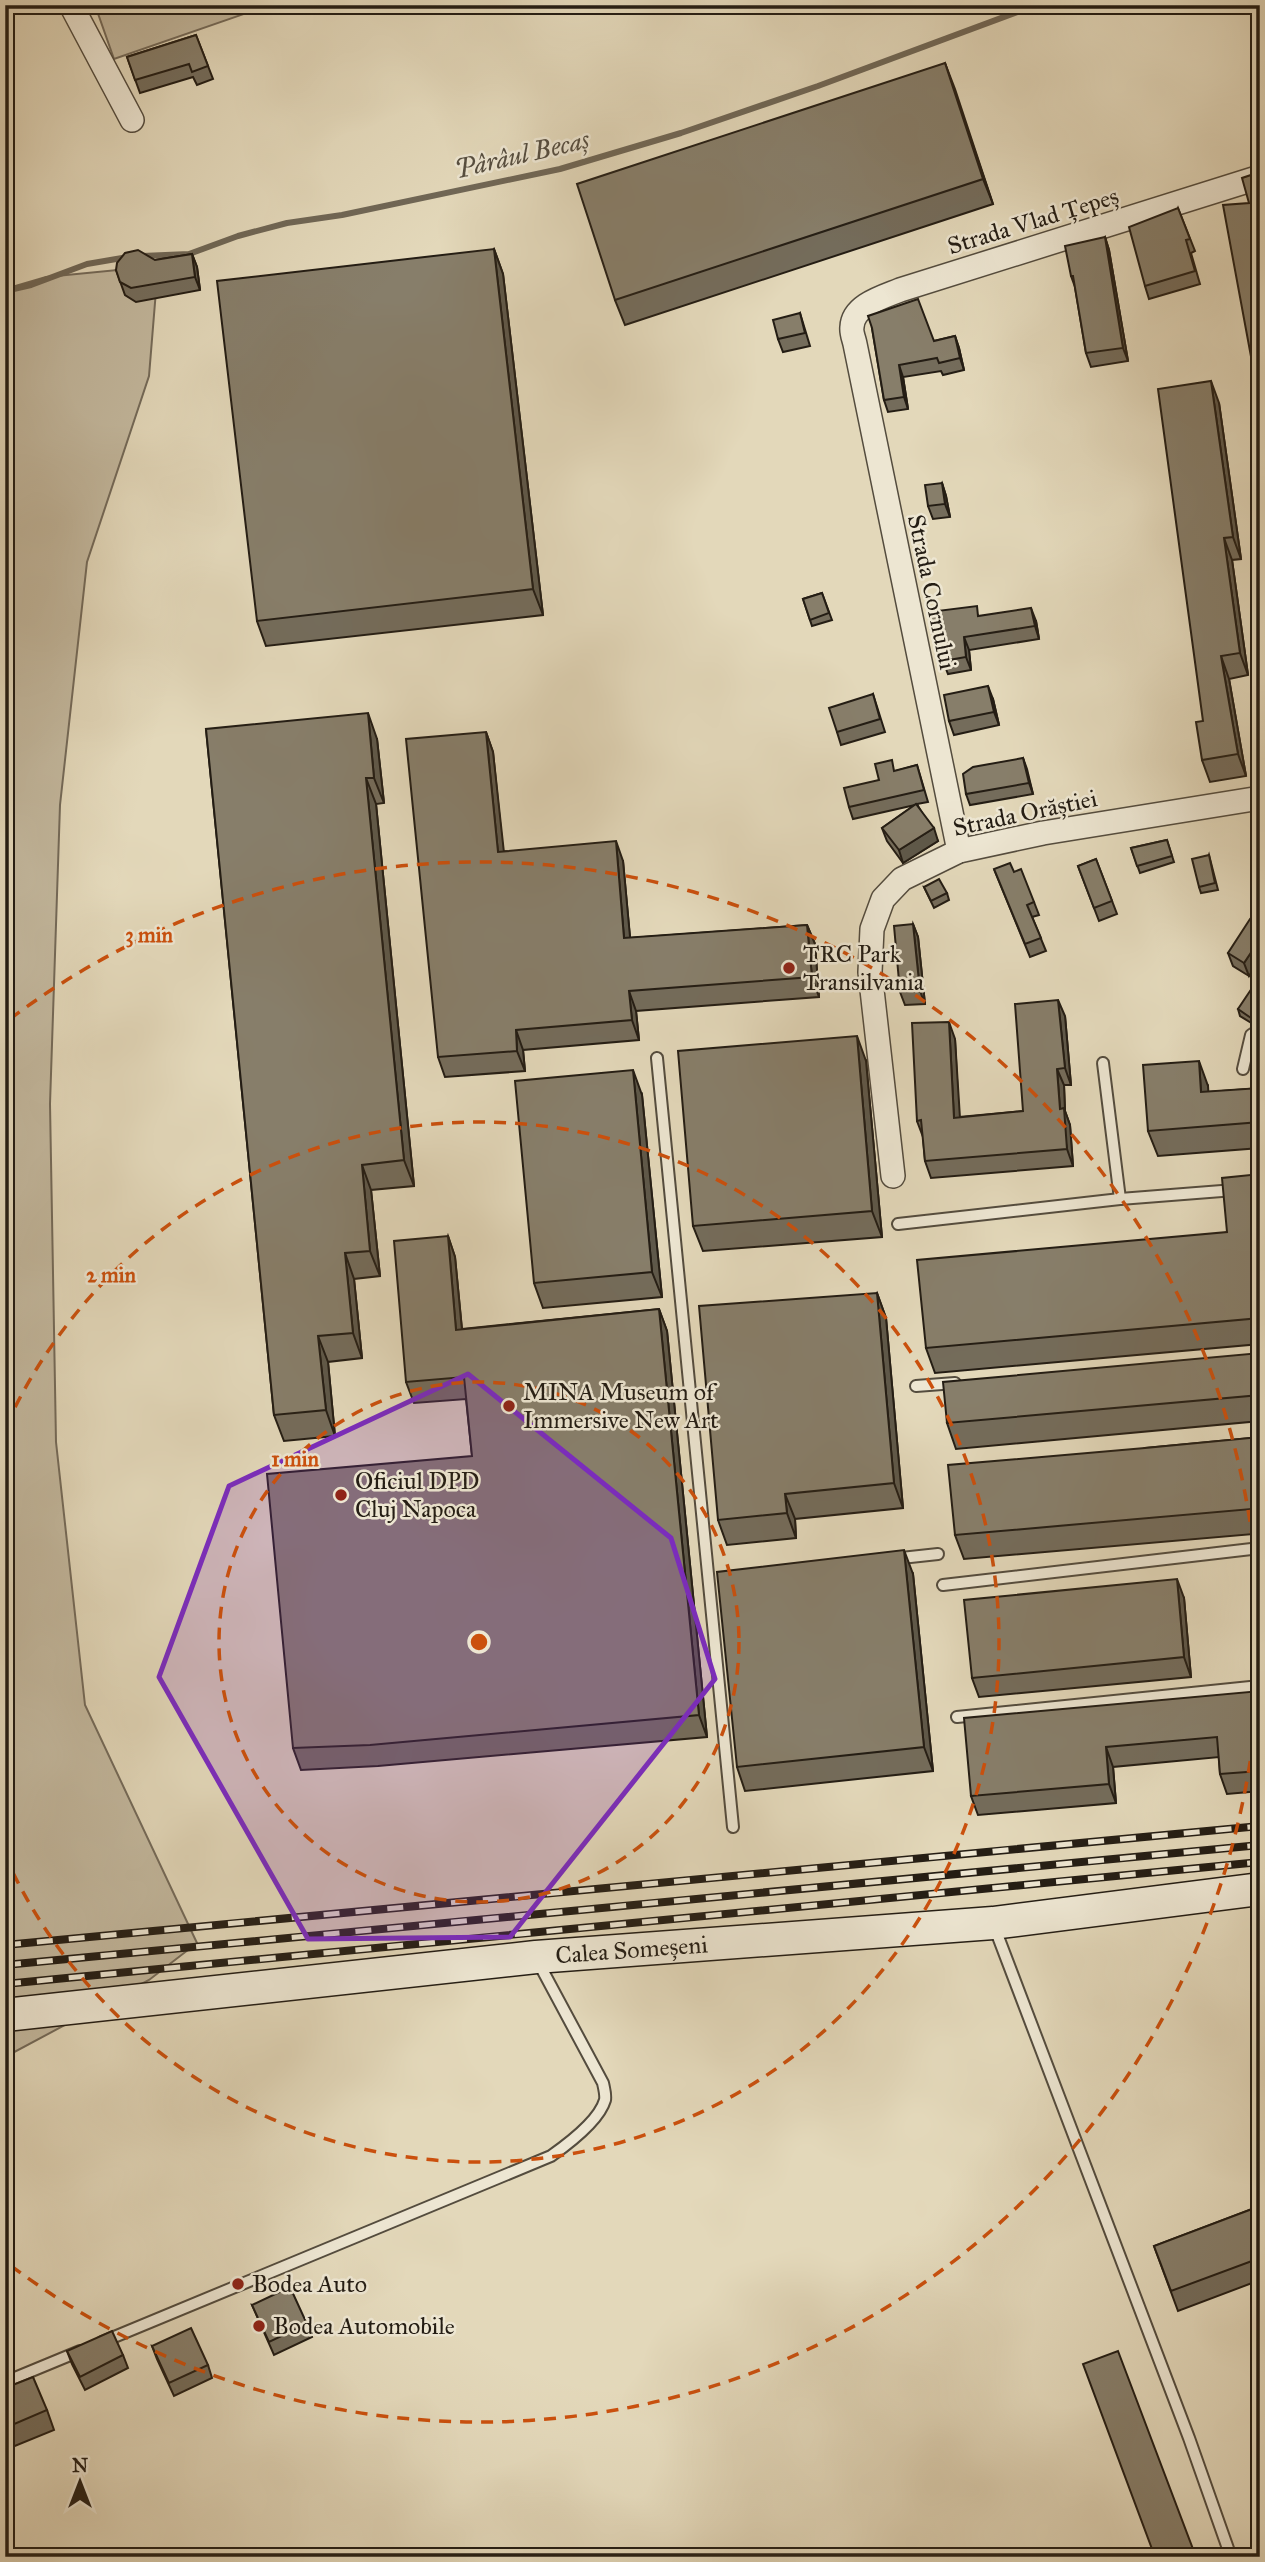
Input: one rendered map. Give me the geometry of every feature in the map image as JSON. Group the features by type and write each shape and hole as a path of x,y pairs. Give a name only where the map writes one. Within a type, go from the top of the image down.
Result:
{"main road":[{"name":"Calea Someșeni","path":"5,2015 536,1957 993,1923 1260,1889"}],"street":[{"path":"71,5 132,120"},
{"name":"Strada Vlad Țepeș","path":"855,344 852,327 855,316 863,307 878,299 1260,177"},
{"name":"Strada Cornului","path":"855,344 959,851"},
{"name":"Strada Orăștiei","path":"893,1176 870,972 872,929 883,898 902,879 959,851 1043,833 1260,797"}],"lane":[{"path":"1243,1069 1251,1035 1260,1029"},
{"path":"657,1058 733,1827"},
{"path":"1103,1063 1120,1199"},
{"path":"898,1224 1120,1199 1260,1188"},
{"path":"916,1386 971,1382"},
{"path":"943,1585 1260,1548"},
{"path":"884,1560 939,1554"},
{"path":"709,1577 722,1575"},
{"path":"957,1717 1260,1686"},
{"path":"993,1923 1002,1954 1189,2438 1231,2557"},
{"path":"5,2382 551,2156 575,2139 595,2116 605,2099 603,2083 536,1957"}],"highlighted area":[{"path":"468,1374 671,1538 715,1679 510,1937 308,1939 159,1677 229,1486"}],"shaded area":[{"path":"95,5 264,5 264,7 114,59"},
{"path":"158,266 149,376 87,562 60,805 50,1104 56,1442 85,1705 197,1943 149,1980 5,2057 5,289 46,277"}],"building":[{"path":"196,35 208,66 192,72 189,64 135,80 127,57"},
{"path":"945,63 983,179 615,300 577,184"},
{"path":"1260,172 1260,360 1252,362 1223,205 1249,203 1242,178"},
{"path":"1178,208 1190,239 1186,240 1195,271 1145,286 1129,227"},
{"path":"1105,237 1123,348 1086,353 1065,246"},
{"path":"494,249 533,589 257,621 217,281"},
{"path":"138,250 155,260 192,254 195,277 131,288 120,282 117,263 125,253"},
{"path":"918,299 934,341 955,336 960,358 939,363 937,358 899,365 904,397 884,400 868,316"},
{"path":"800,313 805,333 778,339 773,320"},
{"path":"1211,381 1233,537 1224,538 1240,653 1221,656 1238,754 1202,760 1196,722 1203,721 1158,389"},
{"path":"942,483 945,504 928,506 925,485"},
{"path":"822,593 829,613 810,620 803,599"},
{"path":"977,606 978,616 1031,608 1035,626 964,637 966,657 943,661 938,630 931,630 929,612"},
{"path":"988,686 994,712 949,721 944,695"},
{"path":"873,694 880,719 837,732 829,708"},
{"path":"368,713 374,778 366,778 404,1160 362,1165 370,1251 345,1253 353,1333 318,1336 326,1410 274,1415 206,729"},
{"path":"486,732 498,852 616,841 624,938 807,925 812,977 629,991 632,1020 516,1030 517,1051 438,1057 406,739"},
{"path":"1023,758 1029,783 966,794 963,774 973,767"},
{"path":"892,760 894,771 917,765 924,790 849,807 844,788 879,780 875,764"},
{"path":"916,804 934,828 899,850 882,828"},
{"path":"1167,840 1172,856 1137,866 1131,848"},
{"path":"1209,855 1215,883 1199,887 1192,859"},
{"path":"1096,859 1112,901 1094,908 1078,866"},
{"path":"1010,863 1014,872 1021,869 1034,902 1027,905 1041,938 1025,944 994,869"},
{"path":"939,879 947,893 931,901 924,887"},
{"path":"1250,919 1260,925 1260,939 1244,963 1228,953"},
{"path":"913,924 920,991 900,992 894,926"},
{"path":"1252,988 1260,993 1260,1006 1251,1018 1238,1009"},
{"path":"1058,1000 1065,1068 1057,1069 1060,1109 1064,1108 1067,1149 925,1161 921,1120 917,1121 912,1023 949,1022 954,1118 1023,1111 1015,1004"},
{"path":"857,1036 872,1211 693,1226 678,1051"},
{"path":"1199,1061 1201,1092 1260,1088 1260,1122 1148,1131 1143,1065"},
{"path":"633,1070 652,1272 534,1283 515,1081"},
{"path":"1260,1174 1260,1318 926,1348 917,1260 1227,1232 1222,1178"},
{"path":"448,1236 456,1330 659,1309 699,1715 370,1745 293,1748 267,1474 472,1456 464,1377 406,1382 394,1241"},
{"path":"877,1293 894,1483 785,1494 787,1513 718,1520 699,1306"},
{"path":"1260,1353 1260,1395 947,1423 943,1382"},
{"path":"1260,1437 1260,1624 1253,1531 1259,1523 1257,1518 1251,1516 1251,1509 955,1535 948,1465"},
{"path":"904,1550 924,1747 737,1767 717,1572"},
{"path":"1177,1579 1184,1657 972,1678 964,1600"},
{"path":"1260,1691 1260,1771 1220,1774 1217,1737 1106,1747 1109,1784 971,1796 964,1718"},
{"path":"1260,2206 1260,2258 1171,2291 1154,2246"},
{"path":"290,2287 307,2324 269,2342 252,2305"},
{"path":"191,2328 208,2365 169,2383 152,2346"},
{"path":"112,2331 123,2355 80,2377 67,2351"},
{"path":"1118,2351 1196,2557 1155,2557 1083,2364"},
{"path":"33,2377 47,2410 5,2428 5,2388"}],"waterway":[{"name":"Pârâul Becaș","path":"142,256 189,254 238,236 287,223 342,215 560,169 681,133 818,86 1036,5"},
{"name":"Pârâul Becaș","path":"5,291 31,285 87,264 128,257"}],"railway":[{"path":"5,1945 1260,1826"},
{"path":"5,1965 1260,1845"},
{"path":"5,1984 1260,1862"}],"place":[{"name":"TRC Park Transilvania","path":"789,968"},
{"name":"MINA Museum of Immersive New Art","path":"509,1406"},
{"name":"Oficiul DPD Cluj Napoca","path":"341,1495"},
{"name":"Bodea Auto","path":"238,2284"},
{"name":"Bodea Automobile","path":"259,2326"}]}
